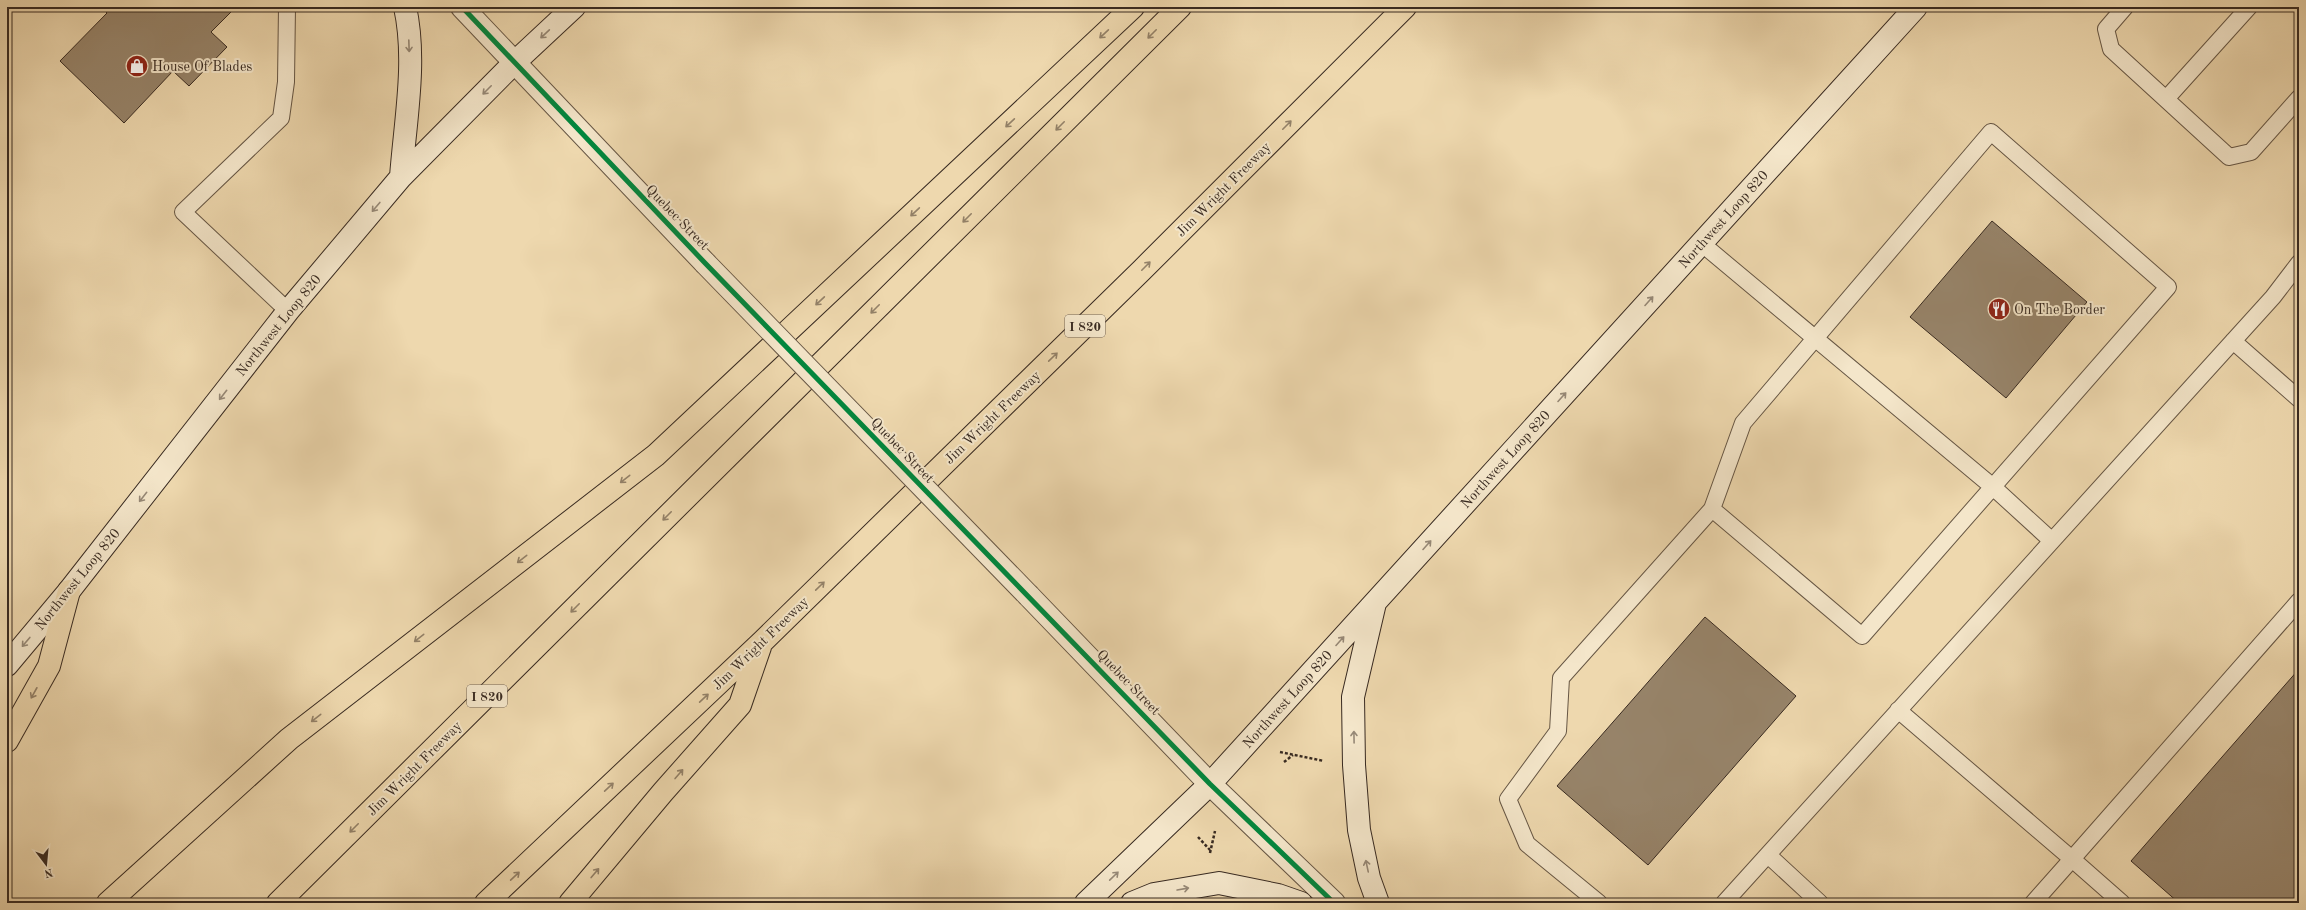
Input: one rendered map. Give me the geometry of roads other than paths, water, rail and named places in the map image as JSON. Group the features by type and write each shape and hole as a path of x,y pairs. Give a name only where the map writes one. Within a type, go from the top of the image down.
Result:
{"highway":[{"path":"108,903 289,739 656,455 1133,7"},
{"name":"Jim Wright Freeway","path":"278,903 1180,7"},
{"name":"Jim Wright Freeway","path":"486,903 762,642 1142,270 1405,7"},
{"path":"7,741 49,666 69,591"},
{"path":"570,903 662,792 740,705 762,642"}],"main road":[{"path":"401,177 410,70 408,21 404,7"},
{"name":"Quebec Street","path":"462,7 705,263 1210,784 1334,903"},
{"name":"Northwest Loop 820","path":"7,665 69,591 288,311 401,177 514,63 574,7"},
{"name":"Northwest Loop 820","path":"1086,903 1210,784 1916,7"},
{"path":"1375,602 1353,697 1354,765 1359,830 1369,878 1378,903"},
{"path":"1132,903 1154,894 1219,883 1278,895 1301,903"}],"lane":[{"path":"287,7 286,82 281,118 183,212 288,311"},
{"path":"2125,7 2106,29 2111,49 2229,157 2252,152 2299,98"},
{"path":"2166,99 2249,7"},
{"path":"1599,903 1527,844 1508,799 1558,731 1561,678 1712,509 1743,423 1991,132 2168,287 1862,636 1712,509"},
{"path":"1701,243 1993,487 2052,541"},
{"path":"1724,903 2273,298 2299,264"},
{"path":"2233,341 2299,399"},
{"path":"2033,903 2299,600"},
{"path":"1898,710 2122,903"},
{"path":"1768,855 1820,903"}],"place":[{"name":"House Of Blades","path":"137,66"},
{"name":"On The Border","path":"1999,309"}]}
